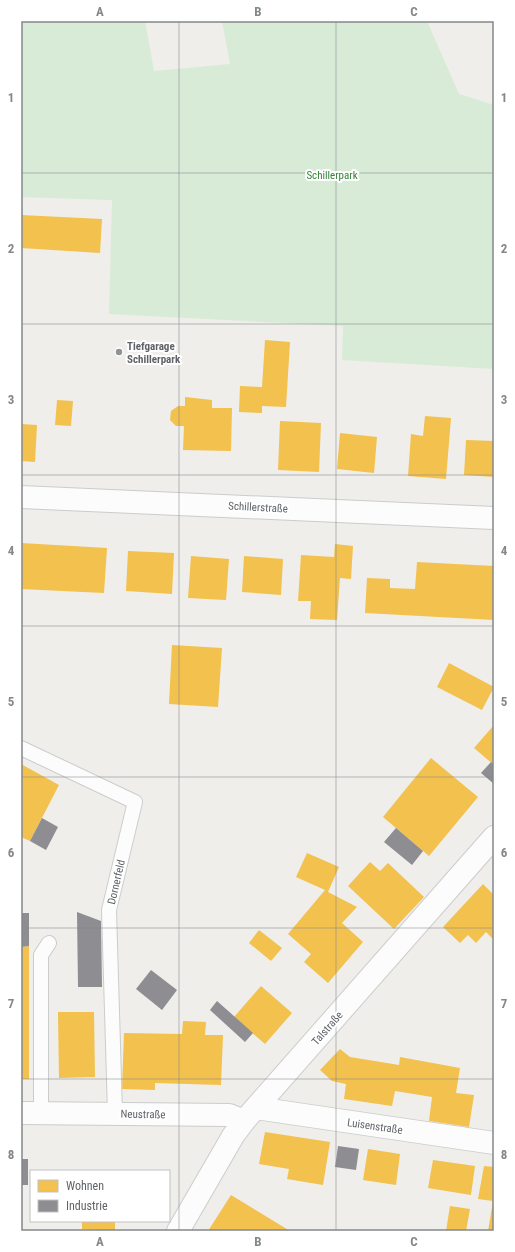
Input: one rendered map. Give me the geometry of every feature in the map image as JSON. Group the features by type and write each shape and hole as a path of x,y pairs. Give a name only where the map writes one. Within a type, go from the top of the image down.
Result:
{"street":[{"name":"Schillerstraße","path":"21,497 494,518"},
{"name":"Talstraße","path":"178,1231 233,1136 250,1114 494,837"},
{"name":"Neustraße","path":"31,1113 250,1114"},
{"name":"Luisenstraße","path":"250,1114 494,1144"}],"lane":[{"name":"Dornerfeld","path":"21,748 135,802 109,910 115,1114"},
{"name":"Neustraße","path":"31,1113 41,955 49,943"}],"green space":[{"name":"Schillerpark","path":"21,21 145,21 154,71 230,64 222,21 427,21 459,94 494,105 494,369 342,360 343,326 109,314 112,200 21,197"}],"building: Wohnen":[{"path":"21,215 102,219 100,253 21,248"},
{"path":"265,340 290,342 286,407 262,406 262,413 239,412 240,386 262,387"},
{"path":"185,397 212,400 212,408 232,408 231,451 183,450 184,426 176,426 170,420 171,411 178,406 185,406"},
{"path":"57,400 73,401 71,426 55,425"},
{"path":"425,416 451,418 446,479 408,476 411,434 423,436"},
{"path":"280,421 321,423 319,472 278,470"},
{"path":"21,424 37,425 35,462 21,461"},
{"path":"340,433 377,437 374,473 337,469"},
{"path":"466,440 494,441 494,477 464,475"},
{"path":"21,543 107,548 104,593 21,589"},
{"path":"335,544 353,546 351,579 340,578 337,620 310,619 311,601 298,601 301,555 334,557"},
{"path":"128,551 174,553 172,594 126,591"},
{"path":"191,556 229,559 226,600 188,598"},
{"path":"244,556 283,559 281,595 242,592"},
{"path":"417,562 494,566 494,620 365,613 367,578 390,579 390,588 415,589"},
{"path":"172,645 222,648 218,707 169,704"},
{"path":"449,663 494,687 482,710 437,687"},
{"path":"494,725 494,765 474,748"},
{"path":"431,758 478,797 429,856 383,817"},
{"path":"21,764 59,785 30,841 21,837"},
{"path":"307,853 339,867 328,892 357,907 342,923 363,942 328,983 304,962 311,954 288,934 325,890 296,877"},
{"path":"370,862 380,871 388,863 424,897 394,929 348,886"},
{"path":"483,884 494,895 494,940 486,932 476,943 468,935 460,943 443,927"},
{"path":"259,930 282,948 271,961 249,943"},
{"path":"29,946 29,1079 21,1079 21,947"},
{"path":"261,986 292,1013 265,1044 234,1017"},
{"path":"58,1012 94,1012 95,1077 59,1078"},
{"path":"183,1021 206,1022 205,1035 223,1035 221,1085 155,1083 155,1090 122,1089 124,1033 182,1034"},
{"path":"340,1049 350,1057 399,1065 400,1057 460,1068 456,1093 474,1095 469,1127 429,1121 432,1097 395,1091 392,1106 344,1099 346,1084 332,1081 320,1070"},
{"path":"265,1132 330,1142 323,1185 287,1179 289,1169 259,1164"},
{"path":"368,1149 400,1154 396,1185 363,1180"},
{"path":"433,1160 475,1166 471,1195 428,1188"},
{"path":"484,1166 494,1167 494,1231 488,1231 493,1201 478,1199"},
{"path":"231,1195 290,1231 208,1231"},
{"path":"450,1206 470,1209 466,1231 446,1231"},
{"path":"82,1222 115,1222 115,1231 82,1229"}],"building: Industrie":[{"path":"491,762 494,765 494,784 481,773"},
{"path":"42,818 58,827 46,850 30,841"},
{"path":"396,828 423,851 412,865 384,842"},
{"path":"77,912 101,921 102,987 78,987"},
{"path":"21,913 29,913 29,946 21,947"},
{"path":"151,970 177,990 162,1010 136,989"},
{"path":"217,1001 253,1033 245,1042 210,1010"},
{"path":"338,1146 359,1149 356,1170 335,1167"},
{"path":"21,1159 28,1159 28,1185 21,1185"}],"place":[{"name":"Tiefgarage Schillerpark","path":"119,352"}]}
